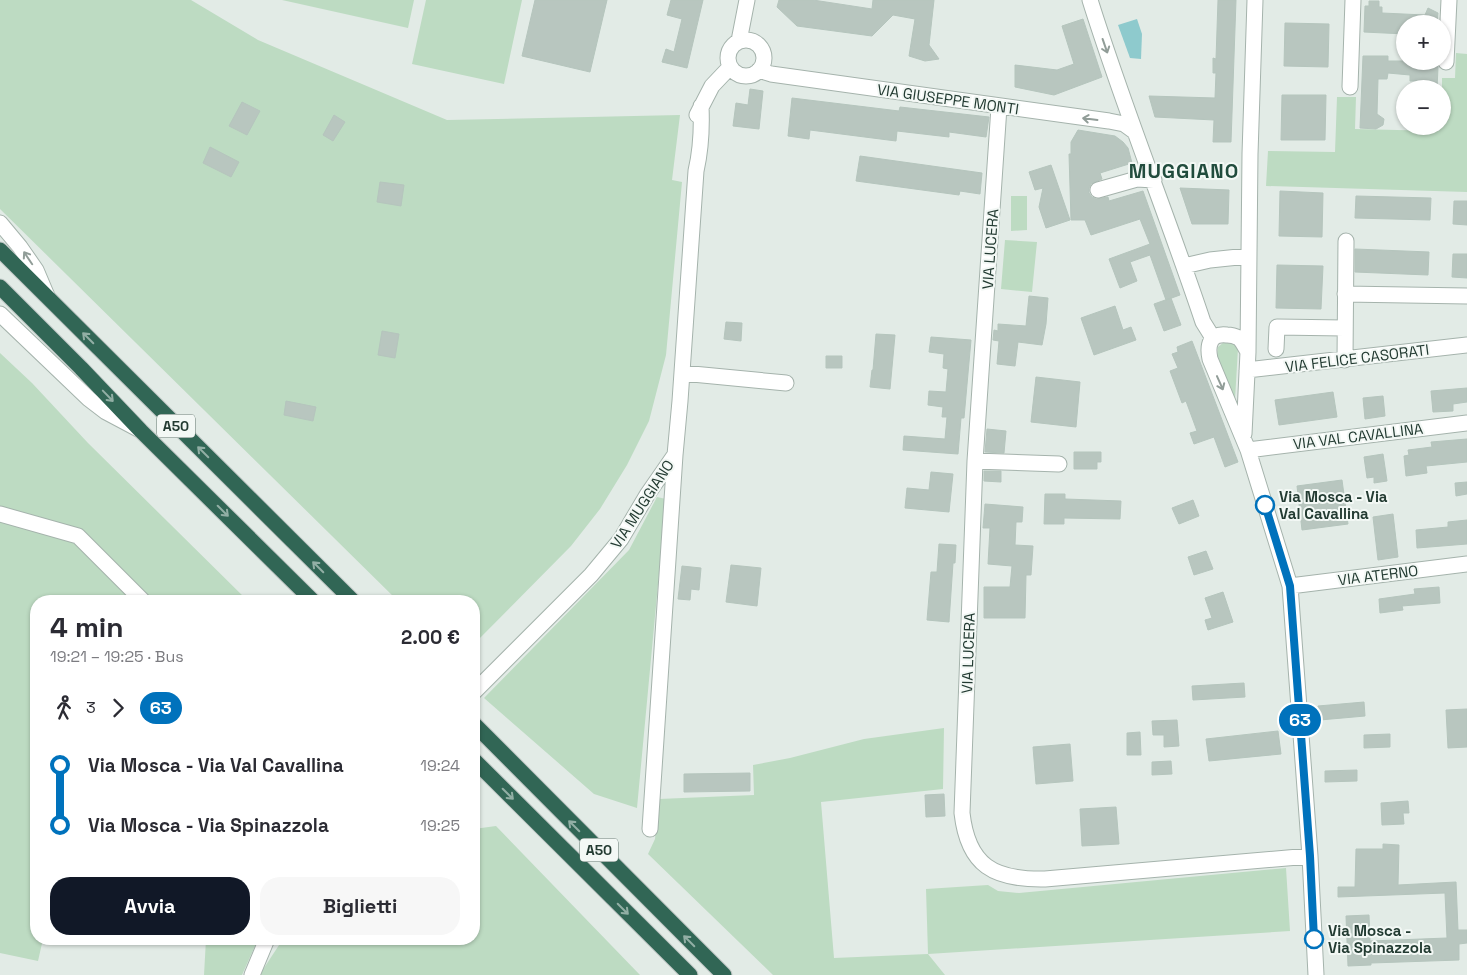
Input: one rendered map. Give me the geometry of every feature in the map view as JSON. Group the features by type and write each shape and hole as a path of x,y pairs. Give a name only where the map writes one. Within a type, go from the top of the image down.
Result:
{"highway":[{"name":"A50","path":"0,250 347,595"},
{"name":"A50","path":"0,287 141,431 308,595"},
{"name":"A50","path":"480,730 724,975"},
{"name":"A50","path":"480,766 690,975"}],"street":[{"path":"739,41 747,0"},
{"path":"1090,0 1128,113 1154,180 1203,322 1213,338"},
{"path":"1246,444 1247,281 1255,0"},
{"path":"1350,87 1353,0"},
{"path":"1448,15 1449,0"},
{"path":"750,40 756,43 763,54 759,70 753,74 744,76 736,73 730,67 728,52 733,44 739,41 750,40"},
{"name":"VIA MUGGIANO","path":"480,686 591,575 621,540 647,495 675,455 696,171 691,153 692,125 712,86 730,67"},
{"name":"VIA GIUSEPPE MONTI","path":"759,70 771,74 1121,123 1130,127 1135,132"},
{"name":"VIA LUCERA","path":"999,107 975,461 962,813 964,831 975,854 985,864 996,872 1008,877 1024,879 1310,856"},
{"path":"1098,190 1137,179 1154,180"},
{"path":"0,223 36,270 47,298"},
{"path":"1344,360 1346,241"},
{"path":"1184,266 1210,260 1248,256"},
{"path":"1228,335 1240,316 1247,281"},
{"path":"1345,294 1467,296"},
{"path":"0,314 89,399 106,412 141,431"},
{"path":"1276,349 1276,327 1344,328"},
{"path":"1248,352 1240,339 1218,334 1213,338 1208,350 1210,360 1246,444 1290,586 1310,856 1316,975"},
{"name":"VIA FELICE CASORATI","path":"1247,370 1467,345"},
{"path":"682,373 786,383"},
{"name":"VIA VAL CAVALLINA","path":"1246,444 1467,423"},
{"path":"650,829 675,455"},
{"path":"975,461 1059,464"},
{"path":"0,514 78,536 137,595"},
{"name":"VIA ATERNO","path":"1290,586 1467,564"},
{"path":"258,945 259,956"},
{"path":"252,975 264,945"}],"green space":[{"path":"0,0 191,0 258,40 447,120 680,115 672,180 682,182 666,355 649,421 627,465 600,509 571,546 480,638 480,595 392,595 0,209"},
{"path":"282,0 414,0 408,28"},
{"path":"426,0 522,0 504,84 412,64"},
{"path":"1456,53 1467,54 1467,192 1266,186 1268,151 1335,152 1337,97 1356,97 1355,129 1396,130 1396,135 1451,135 1451,80 1442,80 1442,78 1455,78"},
{"path":"1011,196 1027,196 1027,230 1011,231"},
{"path":"1005,240 1037,242 1032,292 1001,289"},
{"path":"1224,342 1235,343 1238,348 1235,400 1217,355 1218,347"},
{"path":"0,353 242,595 30,595 30,945 42,945 38,961 0,953"},
{"path":"657,497 666,499 637,808 594,794 484,698 629,550"},
{"path":"944,728 943,789 821,802 834,958 928,954 945,975 773,975 648,854 655,839 659,799 754,795 753,765 790,758 864,739"},
{"path":"496,826 640,975 261,975 279,945 480,945 480,828"},
{"path":"1286,868 1290,931 928,954 926,889 988,885 998,891 1019,893"},
{"path":"206,945 255,945 242,975 204,975"}],"water":[{"path":"1137,19 1142,34 1141,59 1130,58 1118,25"}],"building":[{"path":"535,0 607,0 590,72 522,56"},
{"path":"671,0 703,0 687,68 662,62 666,49 674,52 682,19 667,15"},
{"path":"779,0 813,0 872,9 873,0 934,0 929,45 939,59 925,61 909,56 915,19 893,15 872,36 797,26 777,7"},
{"path":"1218,0 1236,0 1231,142 1213,142 1214,120 1155,117 1149,96 1215,98 1216,73 1213,73 1213,58 1216,59"},
{"path":"1369,1 1379,1 1382,13 1425,15 1396,15 1396,34 1364,32 1365,6 1369,6"},
{"path":"1428,8 1438,13 1438,15 1425,15"},
{"path":"1083,19 1102,77 1054,95 1015,87 1015,65 1057,70 1074,64 1062,26"},
{"path":"1285,23 1329,24 1328,67 1284,66"},
{"path":"1363,56 1388,56 1388,61 1396,61 1396,70 1438,70 1437,80 1410,80 1410,75 1388,73 1387,79 1378,79 1377,114 1384,119 1383,125 1376,129 1360,128"},
{"path":"750,89 763,91 759,129 733,126 736,103 748,105"},
{"path":"1282,95 1326,95 1325,140 1281,140"},
{"path":"792,98 899,111 900,107 989,117 986,137 949,132 949,137 897,131 896,141 810,130 809,139 788,136"},
{"path":"242,102 260,111 247,135 229,126"},
{"path":"334,115 345,122 333,141 323,135"},
{"path":"1078,130 1115,136 1128,148 1132,163 1100,173 1102,179 1091,184 1089,193 1096,199 1108,197 1109,201 1143,191 1180,295 1166,300 1150,255 1130,262 1137,281 1120,288 1109,259 1150,244 1140,219 1091,235 1085,220 1071,220 1069,154 1071,154 1071,142"},
{"path":"210,147 239,162 231,177 203,163"},
{"path":"860,156 982,173 980,194 960,191 959,195 856,181"},
{"path":"1051,165 1070,220 1046,228 1039,207 1043,188 1035,190 1029,172"},
{"path":"380,182 404,185 401,206 377,202"},
{"path":"1180,188 1229,190 1228,224 1192,224"},
{"path":"1280,191 1323,193 1322,237 1279,236"},
{"path":"1356,196 1431,198 1430,220 1355,218"},
{"path":"1454,201 1467,201 1467,225 1453,224"},
{"path":"1355,249 1429,252 1428,275 1355,272"},
{"path":"1453,254 1467,254 1467,278 1452,277"},
{"path":"1277,265 1323,266 1321,309 1276,308"},
{"path":"1029,296 1048,298 1042,345 1018,342 1015,366 997,364 999,341 993,340 994,330 998,331 998,324 1026,326"},
{"path":"1171,298 1181,325 1164,331 1154,304"},
{"path":"1115,306 1123,330 1131,327 1136,340 1094,355 1081,318"},
{"path":"726,322 742,323 741,341 724,339"},
{"path":"382,331 399,334 395,358 378,355"},
{"path":"876,334 895,335 890,389 870,387"},
{"path":"931,337 971,340 964,418 961,418 958,454 903,450 904,436 945,439 947,417 942,417 943,407 928,405 929,391 946,392 948,369 943,368 944,354 929,352"},
{"path":"1192,341 1238,462 1225,467 1214,437 1194,444 1190,433 1197,431 1186,401 1182,403 1170,371 1178,368 1172,354 1178,352 1177,347"},
{"path":"826,356 842,356 842,368 826,368"},
{"path":"1036,377 1080,382 1076,427 1031,422"},
{"path":"1467,388 1467,402 1453,404 1453,411 1433,412 1431,391"},
{"path":"1333,392 1337,417 1279,425 1275,400"},
{"path":"1383,396 1385,416 1365,419 1363,398"},
{"path":"286,401 316,407 313,421 284,415"},
{"path":"987,429 1006,431 1004,453 985,452"},
{"path":"1467,439 1467,462 1426,466 1427,473 1406,476 1404,456 1409,455 1408,450 1432,447 1431,442"},
{"path":"1074,452 1101,452 1101,462 1097,462 1097,469 1074,469"},
{"path":"1383,454 1387,481 1374,483 1374,477 1367,478 1364,457"},
{"path":"984,471 1001,471 1001,482 984,481"},
{"path":"931,472 953,474 949,512 905,508 907,488 929,490"},
{"path":"1342,480 1348,524 1302,530 1297,486"},
{"path":"1467,482 1467,494 1456,496 1455,483"},
{"path":"1045,494 1065,494 1065,499 1121,501 1120,519 1064,518 1064,524 1044,524"},
{"path":"1193,500 1199,516 1179,524 1172,508"},
{"path":"985,504 1023,507 1022,522 1016,522 1015,545 1033,546 1031,575 1026,575 1025,618 984,618 984,587 1010,587 1012,566 988,564 990,528 983,528"},
{"path":"1393,514 1398,557 1378,560 1373,517"},
{"path":"1467,520 1467,544 1417,548 1416,530 1448,527 1448,522"},
{"path":"939,544 956,545 949,622 927,620 931,572 937,572"},
{"path":"1206,551 1213,569 1194,575 1188,557"},
{"path":"731,565 761,568 757,606 726,602"},
{"path":"682,566 701,568 699,590 691,589 690,600 678,599"},
{"path":"1439,587 1440,603 1402,606 1403,610 1380,613 1379,599 1415,594 1414,589"},
{"path":"1223,592 1233,622 1208,630 1205,620 1212,618 1205,598"},
{"path":"1244,683 1245,697 1193,700 1192,686"},
{"path":"1364,702 1365,716 1320,720 1318,706"},
{"path":"1467,709 1467,747 1448,748 1446,710"},
{"path":"1177,720 1179,746 1164,747 1164,735 1153,735 1152,721"},
{"path":"1278,731 1281,754 1209,761 1206,739"},
{"path":"1140,732 1141,755 1127,755 1127,733"},
{"path":"1390,734 1390,747 1364,748 1364,735"},
{"path":"1070,744 1073,781 1036,784 1033,747"},
{"path":"1171,761 1172,774 1152,775 1152,762"},
{"path":"1357,770 1357,781 1325,782 1325,771"},
{"path":"750,773 750,791 684,792 684,774"},
{"path":"944,794 945,816 926,817 925,795"},
{"path":"1408,801 1409,813 1403,813 1404,824 1382,825 1381,803"},
{"path":"1116,807 1119,844 1082,846 1080,809"},
{"path":"1383,844 1399,845 1398,885 1456,882 1458,930 1467,930 1467,943 1459,944 1459,960 1371,963 1371,965 1348,966 1346,916 1369,915 1370,941 1447,938 1445,893 1338,897 1338,887 1355,887 1356,849 1383,849"}],"bus line":[{"name":"63","path":"1265,505 1290,586 1310,856 1314,939"}],"place":[{"name":"Via Mosca - Via Val Cavallina","path":"1265,505"},
{"name":"Via Mosca - Via Spinazzola","path":"1314,939"}],"district":[{"name":"MUGGIANO","path":"1184,171"}]}
